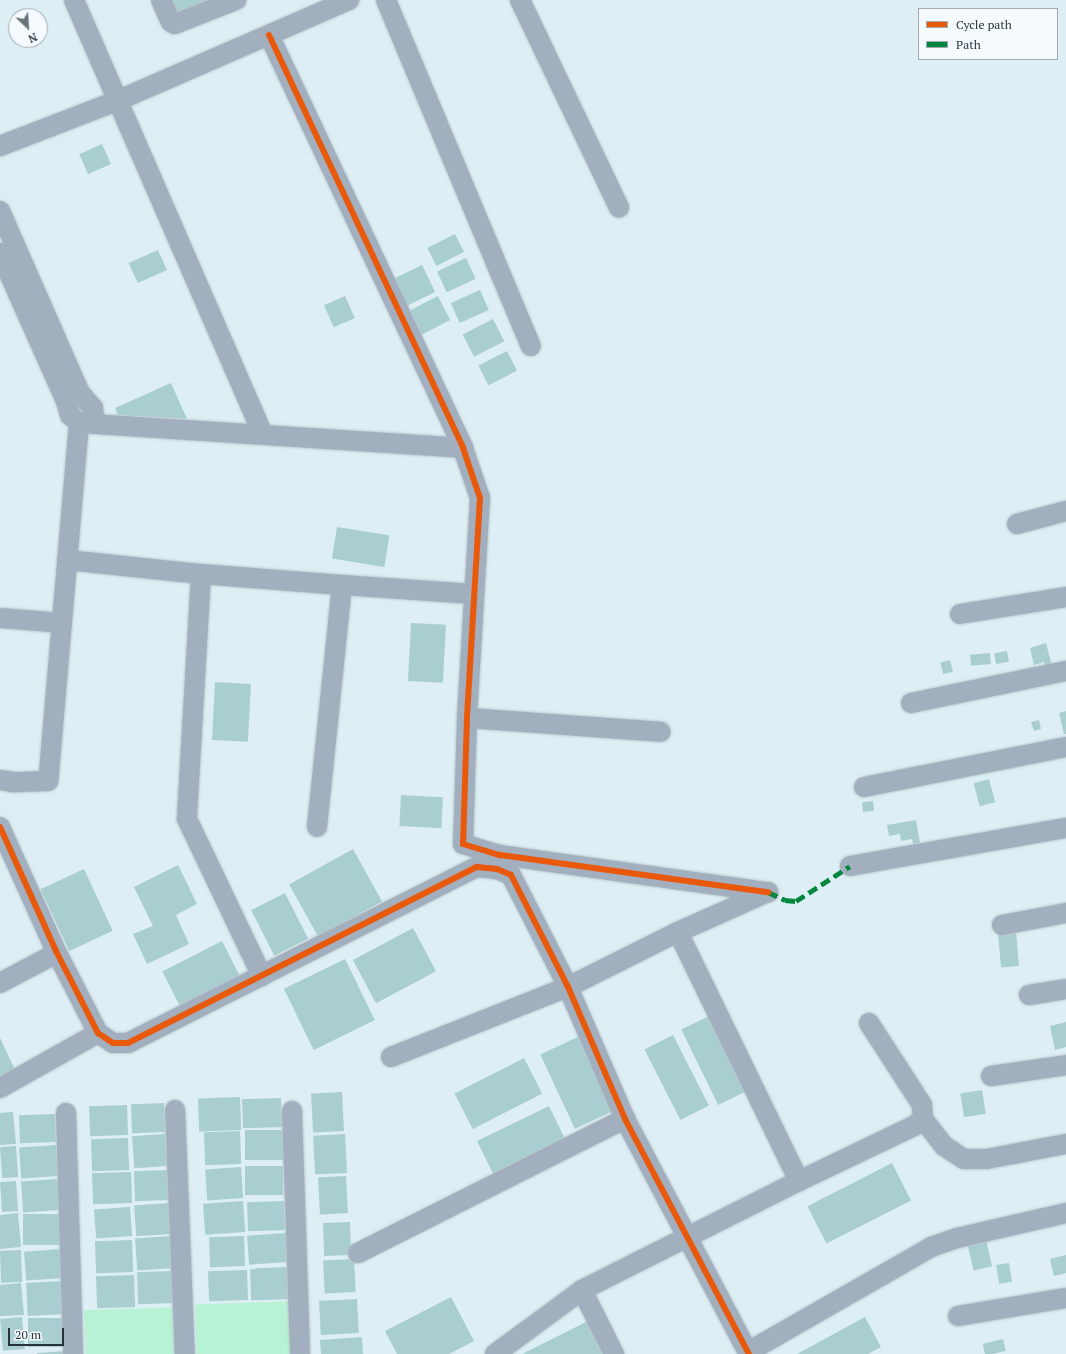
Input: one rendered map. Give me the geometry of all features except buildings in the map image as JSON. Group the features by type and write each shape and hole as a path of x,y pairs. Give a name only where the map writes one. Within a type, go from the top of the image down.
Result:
{"street":[{"path":"74,0 263,434"},
{"path":"161,0 171,22 175,24 236,0"},
{"path":"0,146 118,100 349,0"},
{"path":"386,0 531,346"},
{"path":"520,0 619,208"},
{"path":"269,35 463,448 480,498 474,594 463,844 500,855 768,892 678,932 568,987 391,1057"},
{"path":"0,211 73,397 70,414 87,424 263,434 463,448"},
{"path":"0,252 73,397"},
{"path":"0,780 13,782 48,781 67,560 87,424"},
{"path":"1016,524 1066,511"},
{"path":"67,560 201,574 474,594"},
{"path":"201,574 187,819 262,976"},
{"path":"317,827 342,585"},
{"path":"960,614 1066,597"},
{"path":"0,618 62,624"},
{"path":"911,703 1066,671"},
{"path":"468,718 660,732"},
{"path":"864,787 1066,747"},
{"path":"0,827 57,953 98,1033 113,1043 128,1043 477,867 497,869 511,875 568,987 625,1119 749,1353 931,1247 957,1238 1066,1213"},
{"path":"850,866 1066,828"},
{"path":"1002,925 1066,914"},
{"path":"678,932 799,1181"},
{"path":"0,983 57,953"},
{"path":"1029,995 1066,989"},
{"path":"869,1023 922,1105 923,1119 944,1146 964,1159 987,1159 1066,1144"},
{"path":"0,1088 98,1033"},
{"path":"991,1076 1066,1065"},
{"path":"175,1110 186,1354"},
{"path":"292,1111 300,1354"},
{"path":"66,1113 73,1354"},
{"path":"358,1253 625,1119"},
{"path":"495,1354 582,1290 799,1181 914,1126 923,1119"},
{"path":"582,1290 614,1354"},
{"path":"958,1316 1066,1298"}],"green space":[{"path":"294,1301 296,1354 197,1354 195,1304"},
{"path":"178,1307 180,1354 86,1354 84,1310"}],"marked path":[{"path":"768,892 785,900 796,901 850,866"}],"cycle path":[{"path":"269,35 463,448 480,498 467,718 463,844 500,855 768,892"},
{"path":"0,827 57,953 98,1033 113,1043 128,1043 477,867 497,869 511,875 568,987 625,1119 749,1354"}]}
